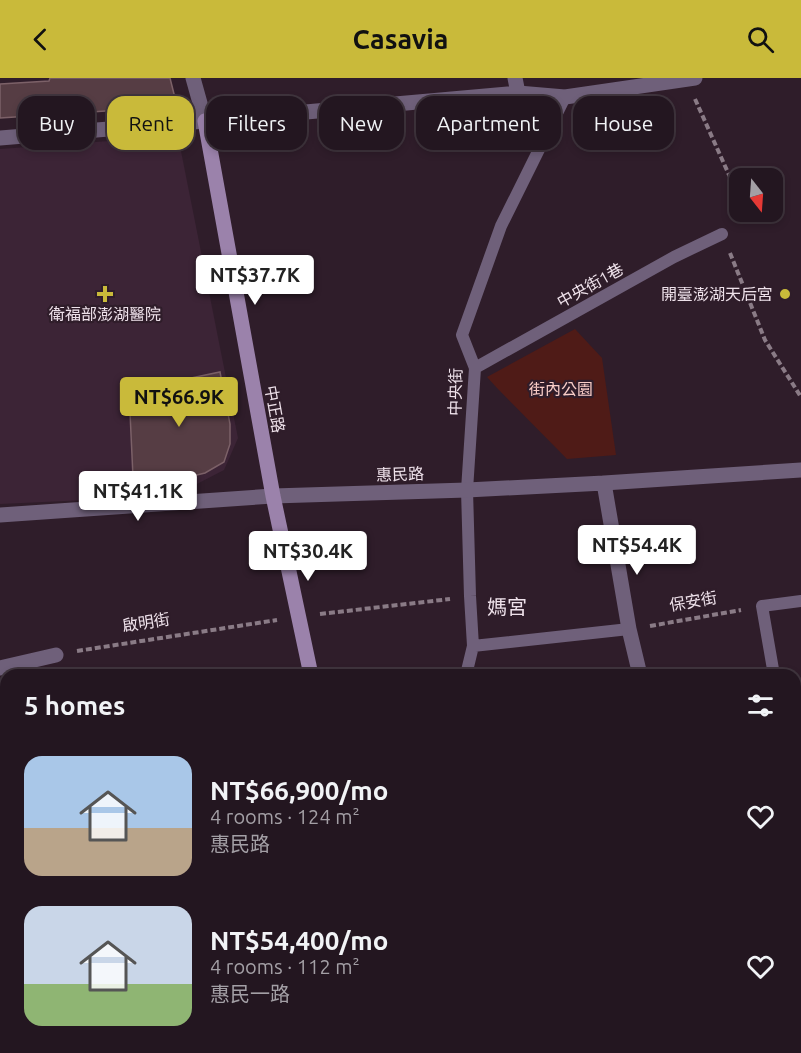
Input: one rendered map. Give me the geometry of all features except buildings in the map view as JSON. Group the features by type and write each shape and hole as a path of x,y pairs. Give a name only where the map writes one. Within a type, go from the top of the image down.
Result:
{"main road":[{"name":"中正路","path":"205,121 273,496 310,669"}],"street":[{"name":"中正路","path":"193,78 205,121"},
{"path":"0,138 205,121 517,86 566,98 695,78"},
{"name":"惠民路","path":"0,515 273,496 467,490 801,470"},
{"path":"604,483 629,629 639,669"},
{"path":"0,668 56,655"}],"lane":[{"name":"中央街","path":"467,669 473,646 467,490 475,368 462,335 501,226 566,98"},
{"name":"中央街1巷","path":"475,368 674,257 722,234"},
{"path":"773,669 762,606 801,601"},
{"path":"473,646 629,629"}],"path":[{"name":"啟明街","path":"56,655 299,616 470,596"},
{"name":"保安街","path":"629,629 762,606"}],"shaded area":[{"name":"衛福部澎湖醫院","path":"107,141 107,150 181,150 238,438 224,470 193,486 152,497 0,504 0,149 95,150 95,142"}],"green space":[{"name":"街內公園","path":"575,329 602,358 616,455 567,459 487,377"}],"place":[{"name":"衛福部澎湖醫院","path":"105,294"},
{"name":"開臺澎湖天后宮","path":"785,294"}],"district":[{"name":"媽宮","path":"507,606"}]}
